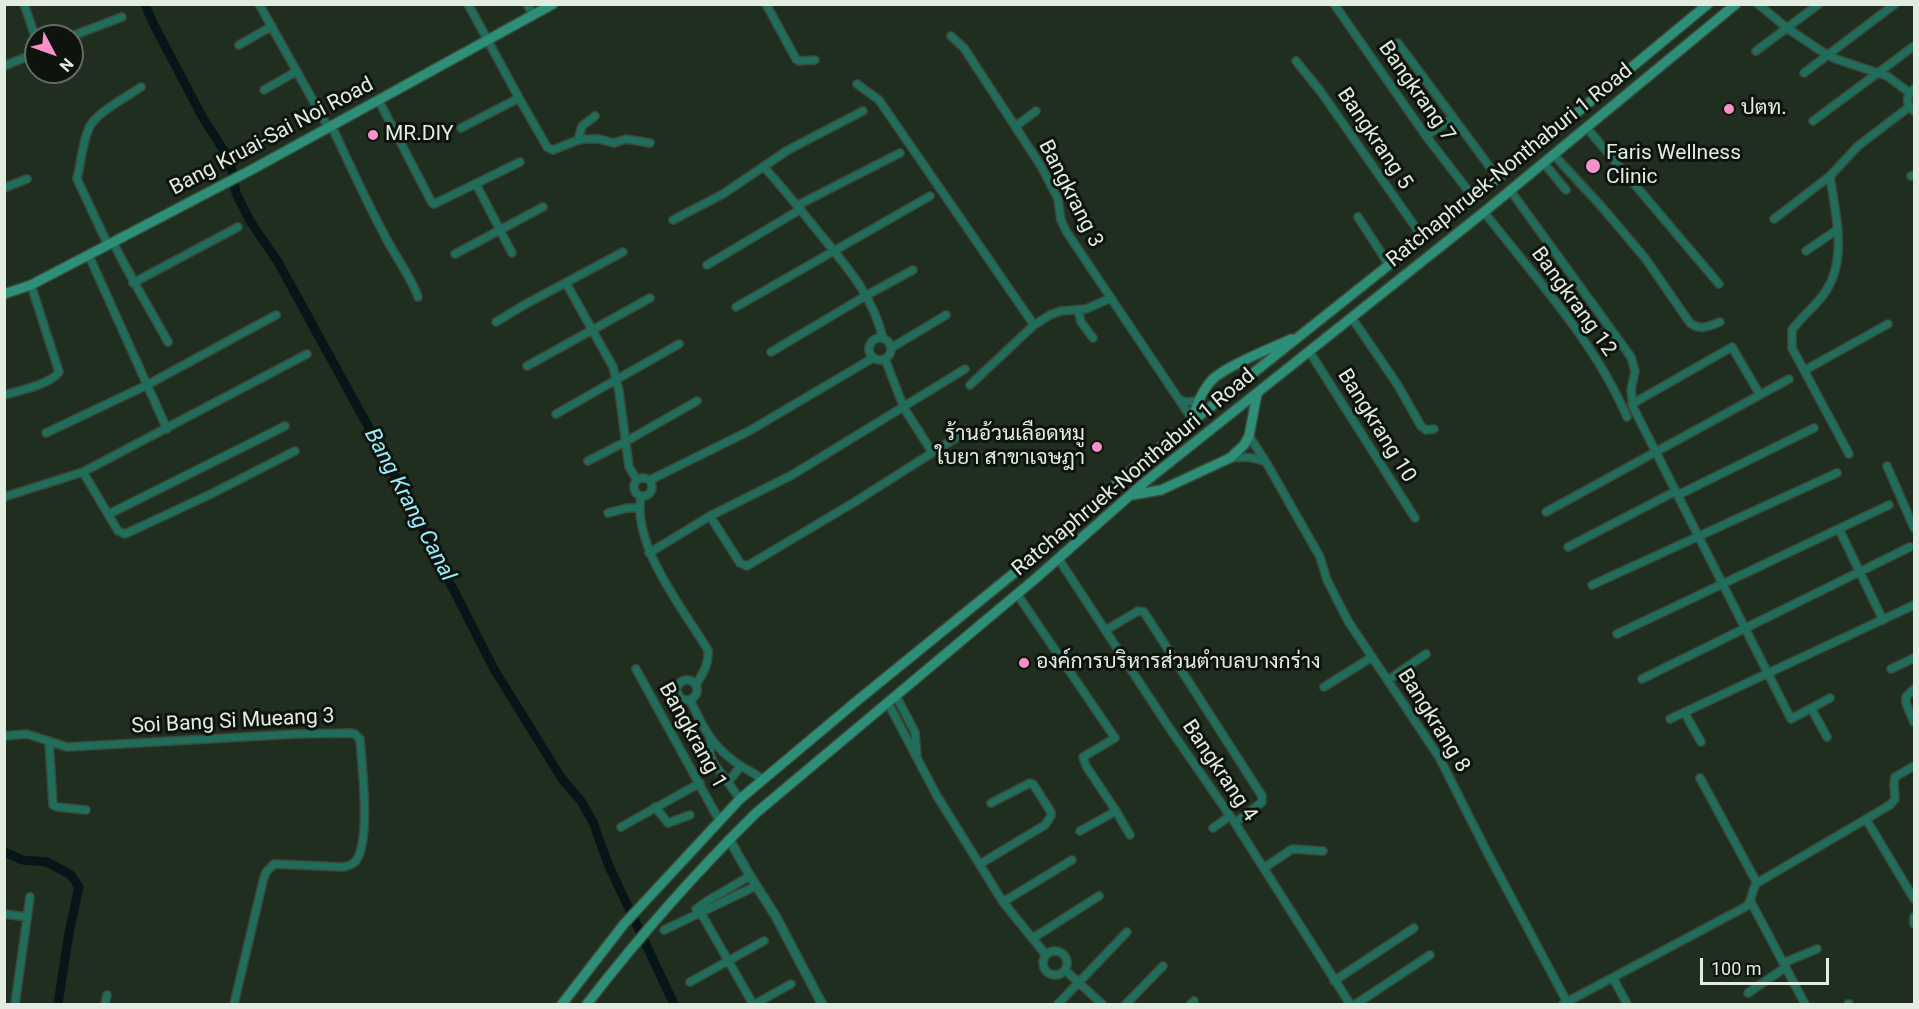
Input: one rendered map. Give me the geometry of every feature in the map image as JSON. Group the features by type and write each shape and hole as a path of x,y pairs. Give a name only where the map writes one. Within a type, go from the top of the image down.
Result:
{"main road":[{"name":"Bang Kruai-Sai Noi Road","path":"4,294 31,285 253,169 553,4"},
{"name":"Ratchaphruek-Nonthaburi 1 Road","path":"562,1005 639,906 740,799 1023,566 1191,421 1498,178 1708,4"},
{"name":"Ratchaphruek-Nonthaburi 1 Road","path":"587,1005 648,927 729,839 764,807 1131,495 1484,212 1736,4"},
{"path":"1191,421 1211,381 1224,370 1308,330"},
{"path":"1131,495 1161,490 1230,458 1244,445 1249,436 1257,394"}],"street":[{"path":"24,4 31,24"},
{"path":"259,4 330,128 418,297"},
{"path":"478,4 469,7 537,131 550,149 558,149 578,140 614,143 626,139 650,143"},
{"path":"527,4 533,15"},
{"path":"766,4 796,59 799,61 815,60"},
{"name":"Bangkrang 7","path":"1334,4 1426,136 1473,197"},
{"path":"1758,4 1787,28 1828,55 1878,73 1912,91 1907,102 1912,109 1858,146 1830,176 1774,219"},
{"path":"1756,51 1819,4"},
{"path":"1804,73 1895,4"},
{"path":"84,31 122,17"},
{"path":"239,45 272,26"},
{"name":"Bangkrang 3","path":"951,36 964,48 1016,126 1055,191 1060,204 1061,220 1066,231 1179,399 1191,421"},
{"path":"1398,43 1498,178"},
{"path":"1813,121 1914,46"},
{"path":"4,66 24,58"},
{"name":"Bangkrang 5","path":"1296,61 1321,92 1423,238"},
{"path":"264,90 297,71"},
{"path":"857,84 879,100 1034,325"},
{"path":"141,87 96,119 90,126 77,179 110,244 168,342"},
{"path":"461,128 519,98"},
{"path":"379,101 430,202 434,204 520,162"},
{"path":"673,220 723,194 788,150 863,111"},
{"path":"1016,126 1036,111"},
{"path":"578,140 582,126 595,116"},
{"path":"1426,136 1453,118"},
{"path":"1586,127 1719,284"},
{"path":"707,265 800,207 900,153"},
{"path":"1553,154 1645,258 1690,323 1699,328 1705,328 1720,322"},
{"path":"1543,162 1566,190"},
{"path":"764,166 800,207 867,295 883,338 887,340 891,348"},
{"path":"1830,176 1838,229 1835,274 1821,298 1802,316 1792,330 1792,348 1849,454"},
{"path":"4,188 27,179"},
{"path":"476,184 512,253"},
{"path":"1510,190 1631,357 1635,371 1631,390 1633,407 1791,719 1830,698"},
{"path":"736,308 930,195"},
{"path":"455,254 543,207"},
{"name":"Bangkrang 12","path":"1484,212 1568,318 1604,373 1627,417"},
{"path":"1358,217 1389,265"},
{"path":"133,283 238,227"},
{"path":"1806,251 1838,229"},
{"path":"496,322 623,252"},
{"path":"88,256 167,429"},
{"path":"771,352 913,270"},
{"path":"566,283 613,367 617,379 629,467 637,480"},
{"path":"4,395 34,386 59,372 31,285"},
{"path":"526,366 650,298"},
{"path":"970,384 1034,325 1050,315 1094,306 1111,298"},
{"path":"1078,310 1081,321 1092,338"},
{"path":"46,433 147,385 276,315"},
{"path":"883,338 873,340 868,349 873,358 877,360 885,359 891,348 946,315"},
{"path":"1352,318 1420,426 1426,430 1434,429"},
{"path":"1805,370 1888,324"},
{"path":"556,414 679,344"},
{"path":"1632,404 1732,347 1760,395"},
{"name":"Bangkrang 10","path":"1309,351 1415,518"},
{"path":"4,497 83,472 307,354"},
{"path":"637,480 644,478 650,480 749,431 873,358"},
{"path":"885,359 904,408 932,452"},
{"path":"649,553 710,516 792,475 965,369"},
{"path":"1546,512 1789,379"},
{"path":"1179,399 1185,402 1199,401"},
{"path":"588,460 697,401"},
{"path":"108,514 285,426"},
{"path":"1568,547 1814,428"},
{"path":"710,516 740,563 747,566 853,503 965,432"},
{"name":"Bangkrang 8","path":"1249,436 1320,556 1327,580 1339,604 1443,765 1565,1003"},
{"path":"83,472 118,531 125,534 295,451"},
{"path":"1230,458 1255,457 1266,462"},
{"path":"1887,466 1914,528"},
{"path":"1592,585 1837,473"},
{"path":"637,480 635,492 641,496 649,495 651,492 653,486 650,480"},
{"path":"641,496 639,508 649,553 708,650 706,667 696,685 696,693 690,700"},
{"path":"1617,634 1889,505"},
{"path":"608,513 627,508 639,508"},
{"path":"1839,529 1883,620"},
{"path":"1642,679 1910,547"},
{"name":"Bangkrang 4","path":"1058,558 1168,726 1235,823 1350,1005"},
{"path":"1017,594 1114,738 1083,757 1086,766 1130,835"},
{"path":"1670,719 1914,605"},
{"path":"1106,630 1138,611 1144,612 1262,796 1262,802 1235,823"},
{"path":"1388,680 1426,654"},
{"path":"1324,687 1372,657"},
{"path":"1891,669 1914,658"},
{"name":"Bangkrang 1","path":"636,669 719,820"},
{"path":"690,700 681,698 678,687 685,681 691,681 696,685"},
{"path":"1914,689 1906,697 1906,704 1914,722"},
{"path":"896,696 915,732 917,759"},
{"path":"690,700 710,740 741,766 756,773 763,780"},
{"path":"888,703 937,796 1003,902 1046,955"},
{"path":"1811,708 1827,737"},
{"path":"1684,712 1701,742"},
{"name":"Soi Bang Si Mueang 3","path":"4,736 27,734 68,747 296,734 350,733 358,736 364,807 363,837 358,858 350,866 344,867 274,864 269,867 234,1005"},
{"path":"710,740 710,754 713,762 740,799"},
{"path":"49,741 53,805 86,810"},
{"path":"728,782 741,766"},
{"path":"1565,1003 1747,906 1757,883 1890,805 1895,799 1895,777 1914,766"},
{"path":"1700,778 1757,883"},
{"path":"621,827 700,783"},
{"path":"980,864 1045,825 1052,816 1033,784 1030,783 991,803"},
{"path":"655,807 668,823 690,815"},
{"path":"1080,831 1116,811"},
{"path":"1213,828 1230,816"},
{"path":"1866,819 1914,899"},
{"path":"729,839 775,915 822,1005"},
{"path":"1264,868 1292,849 1323,851"},
{"path":"1003,902 1072,860"},
{"path":"664,930 691,916 750,876"},
{"path":"699,910 756,886"},
{"path":"1033,938 1099,896"},
{"path":"15,1005 30,897"},
{"path":"1750,902 1805,1005"},
{"path":"699,910 754,1005 791,984"},
{"path":"4,914 27,917"},
{"path":"1914,917 1914,924"},
{"path":"1334,981 1414,928"},
{"path":"1058,1005 1127,933"},
{"path":"690,982 764,941"},
{"path":"1748,993 1785,965 1817,948"},
{"path":"1055,951 1063,954 1068,962 1065,970 1059,975 1051,975 1047,972 1043,962 1046,955 1055,951"},
{"path":"1356,1005 1430,956"},
{"path":"1126,1005 1163,966"},
{"path":"1065,970 1102,1005"},
{"path":"1612,978 1627,1005"},
{"path":"105,1005 107,995"}],"waterway":[{"name":"Bang Krang Canal","path":"145,4 203,118 230,160 236,193 250,221 278,262 397,479 494,669 562,779 581,801 593,822 608,864 674,1004"},
{"path":"4,852 23,860 47,862 71,875 79,887 58,1004"}],"place":[{"name":"ปตท.","path":"1729,109"},
{"name":"MR.DIY","path":"373,135"},
{"name":"Faris Wellness Clinic","path":"1593,166"},
{"name":"ร้านอ้วนเลือดหมู ใบยา สาขาเจษฎา","path":"1097,447"},
{"name":"องค์การบริหารส่วนตำบลบางกร่าง","path":"1024,663"}]}
